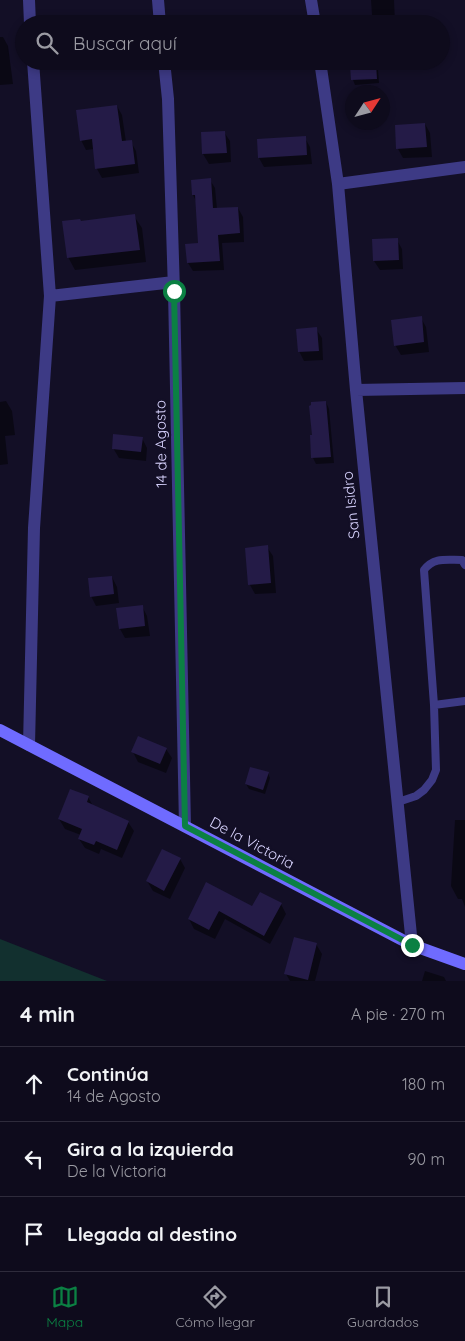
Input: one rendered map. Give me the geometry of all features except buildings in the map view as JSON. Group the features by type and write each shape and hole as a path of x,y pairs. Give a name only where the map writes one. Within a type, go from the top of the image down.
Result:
{"main road":[{"name":"De la Victoria","path":"0,730 412,945 465,964"}],"street":[{"path":"28,0 29,15"},
{"path":"158,0 159,15"},
{"path":"311,0 314,15"},
{"path":"29,745 34,528 50,296 34,70"},
{"name":"14 de Agosto","path":"165,70 168,99 174,282 185,826"},
{"name":"San Isidro","path":"321,70 338,184 356,390 412,945"},
{"path":"338,184 465,167"},
{"path":"50,296 174,282"},
{"path":"356,390 465,388"}],"lane":[{"path":"398,802 416,796 424,790 432,780 436,770 434,705 424,570 430,563 438,560 462,560 465,564"},
{"path":"434,705 465,701"}],"green space":[{"path":"0,939 107,981 0,981"}],"route":[{"path":"174,291 185,826 412,945"}]}
